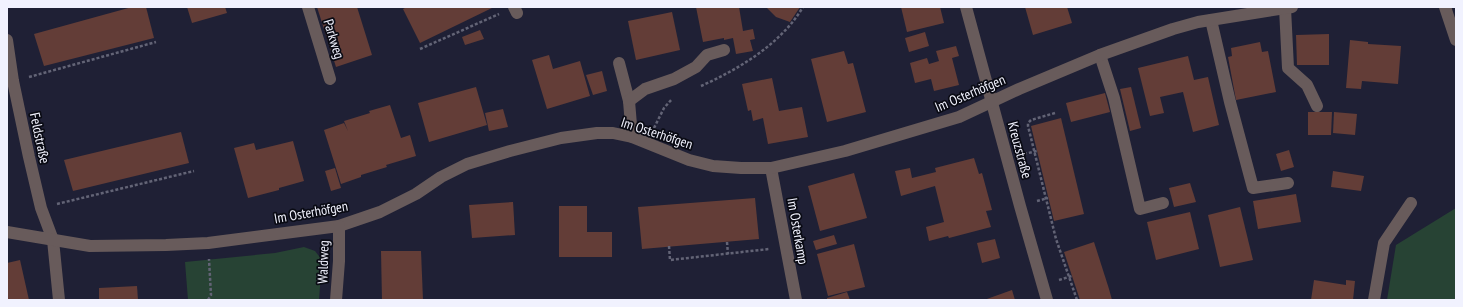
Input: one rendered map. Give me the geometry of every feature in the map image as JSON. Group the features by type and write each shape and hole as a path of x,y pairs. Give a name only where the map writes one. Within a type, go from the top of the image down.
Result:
{"street":[{"name":"Parkweg","path":"308,7 330,80"},
{"name":"Kreuzstraße","path":"966,7 991,102 1047,300"},
{"path":"1445,7 1456,40"},
{"name":"Im Osterhöfgen","path":"7,232 90,246 166,246 208,243 339,226 386,209 416,194 441,177 467,164 502,153 561,138 597,133 613,134 632,138 689,160 713,166 771,168 845,151 959,117 1100,54 1173,29 1211,20 1289,8"},
{"path":"1289,8 1288,68 1307,85 1317,106"},
{"path":"1211,20 1230,102 1253,188 1288,184"},
{"name":"Feldstraße","path":"7,40 13,81 29,157 41,208 53,240 60,300"},
{"path":"629,101 645,89 674,79 696,67 707,55 724,50"},
{"path":"1100,54 1114,98 1140,209 1163,203"},
{"path":"619,63 629,101 632,138"},
{"name":"Im Osterkamp","path":"771,168 796,300"},
{"path":"1374,300 1384,243 1411,204"},
{"name":"Waldweg","path":"336,300 339,261 339,226"}],"path":[{"path":"695,89 732,70 757,54 779,37 803,7"},
{"path":"420,49 515,9"},
{"path":"13,81 156,42"},
{"path":"647,143 664,108 676,97"},
{"path":"1055,113 1031,120 1028,123 1028,126 1036,151 1056,239 1077,300"},
{"path":"1029,153 1036,151"},
{"path":"41,208 194,172"},
{"path":"1041,199 1047,198"},
{"path":"727,242 728,254"},
{"path":"208,243 211,295 208,300"},
{"path":"669,246 670,260 785,248"},
{"path":"1064,279 1070,277"}],"green space":[{"path":"1456,208 1456,300 1387,300 1396,245"},
{"path":"304,247 315,251 322,260 319,300 188,300 185,262 275,253"}],"building":[{"path":"132,7 146,7 154,38 44,66 34,34"},
{"path":"187,7 225,7 227,13 192,23"},
{"path":"317,7 357,7 372,55 336,67"},
{"path":"407,7 494,7 420,43 403,9"},
{"path":"696,7 739,7 743,31 753,29 755,39 750,40 753,51 736,54 733,38 703,42"},
{"path":"800,7 790,22 776,17 767,8"},
{"path":"901,7 940,7 944,23 907,32"},
{"path":"1025,7 1067,7 1072,23 1033,35"},
{"path":"672,12 680,50 636,60 628,21"},
{"path":"480,30 484,39 465,45 462,37"},
{"path":"925,32 929,46 909,52 905,38"},
{"path":"1329,34 1329,65 1297,65 1296,35"},
{"path":"1350,40 1368,42 1368,44 1401,46 1398,84 1362,81 1361,89 1346,88"},
{"path":"1260,42 1262,52 1268,51 1276,92 1236,100 1228,57 1232,56 1231,48"},
{"path":"956,46 959,56 952,58 959,85 934,91 931,79 915,83 910,63 927,58 929,64 939,61 936,51"},
{"path":"844,51 848,64 853,63 866,112 827,122 811,59"},
{"path":"549,55 553,69 580,61 590,96 547,109 532,60"},
{"path":"1188,56 1194,80 1208,77 1219,125 1193,132 1183,92 1160,97 1164,113 1150,116 1138,68"},
{"path":"602,71 607,91 593,95 586,75"},
{"path":"772,78 779,111 802,107 808,137 768,144 763,118 753,121 751,110 748,111 742,84"},
{"path":"476,87 487,125 429,142 418,103"},
{"path":"1131,87 1141,128 1130,131 1120,89"},
{"path":"1105,93 1110,112 1071,122 1066,103"},
{"path":"390,105 401,138 410,135 416,156 386,165 387,167 361,175 361,177 341,184 324,130 344,123 348,131 344,121 370,113 369,111"},
{"path":"503,109 508,127 489,131 485,113"},
{"path":"1308,112 1332,112 1331,135 1308,135"},
{"path":"1334,112 1357,114 1355,135 1333,133"},
{"path":"1061,118 1084,214 1054,221 1031,126"},
{"path":"181,132 189,163 73,191 64,160"},
{"path":"293,141 304,181 279,188 279,190 248,198 234,148 254,143 256,150"},
{"path":"1289,150 1294,167 1281,171 1276,154"},
{"path":"974,158 979,174 982,173 992,210 986,211 991,227 949,238 948,236 929,241 926,227 944,222 935,186 901,196 895,171 910,168 912,178 936,172 935,168"},
{"path":"335,168 341,188 331,191 325,171"},
{"path":"1333,171 1364,176 1361,191 1331,187"},
{"path":"854,173 867,218 820,231 808,186"},
{"path":"1190,183 1196,202 1174,207 1169,188"},
{"path":"1296,194 1301,222 1258,229 1253,201"},
{"path":"755,198 759,239 642,249 638,207"},
{"path":"513,202 515,235 472,238 469,205"},
{"path":"559,206 587,206 587,232 612,232 612,257 559,257"},
{"path":"1240,207 1253,260 1220,267 1208,215"},
{"path":"1190,212 1199,249 1156,260 1147,222"},
{"path":"834,235 837,244 816,250 813,241"},
{"path":"995,239 1000,258 982,263 977,243"},
{"path":"1094,242 1112,300 1080,300 1064,252"},
{"path":"854,244 865,287 828,296 817,254"},
{"path":"381,251 421,251 423,300 382,300"},
{"path":"20,260 29,300 7,300 7,263"},
{"path":"1314,280 1346,285 1346,280 1355,281 1353,300 1311,300"},
{"path":"137,286 138,300 99,300 99,288"},
{"path":"1012,290 1015,300 984,300"},
{"path":"847,292 850,300 827,300 827,298"}]}
